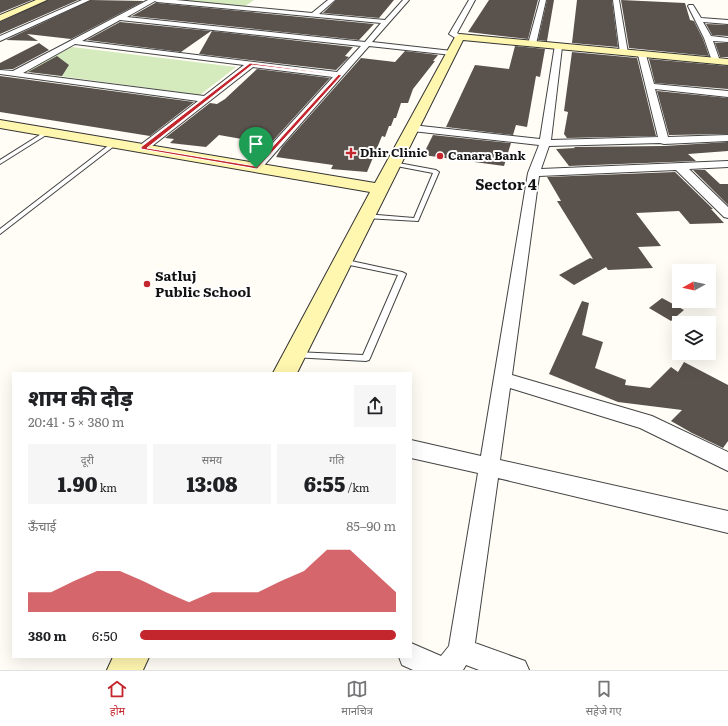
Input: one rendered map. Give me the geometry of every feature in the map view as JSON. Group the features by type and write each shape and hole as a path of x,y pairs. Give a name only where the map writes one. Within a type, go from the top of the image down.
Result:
{"street":[{"path":"0,13 32,0"},
{"path":"0,18 43,0"},
{"path":"0,39 87,0"},
{"path":"14,74 153,0"},
{"path":"157,0 387,22"},
{"path":"313,15 332,0"},
{"path":"256,168 406,0"},
{"path":"472,0 453,34 460,37 558,47 728,62"},
{"path":"532,44 543,0"},
{"path":"616,0 624,53"},
{"path":"245,8 252,4"},
{"path":"691,6 708,38 716,61"},
{"path":"120,18 452,53"},
{"path":"698,20 728,22"},
{"path":"286,372 365,216 460,37"},
{"path":"708,38 728,40"},
{"path":"74,42 340,75"},
{"path":"516,670 454,660 489,467 534,173 545,143 558,47"},
{"path":"642,55 664,140"},
{"path":"143,148 252,64"},
{"path":"0,72 206,99"},
{"path":"650,86 728,94"},
{"path":"0,124 380,189"},
{"path":"412,128 545,143 728,138"},
{"path":"534,173 728,164"},
{"path":"679,166 728,214"},
{"path":"502,379 645,422 728,462"},
{"path":"412,450 728,522"},
{"path":"412,656 442,670"},
{"path":"125,670 131,658"}],"lane":[{"path":"0,162 48,132"},
{"path":"0,232 115,143"},
{"path":"365,216 416,220 436,172 393,164"},
{"path":"294,355 366,358 402,274 342,261"}],"green space":[{"path":"176,0 254,0 245,6"},
{"path":"72,47 236,67 200,95 23,71"}],"building":[{"path":"0,0 32,0 0,13"},
{"path":"48,0 78,0 0,34 0,22"},
{"path":"91,0 144,1 71,39 27,34 38,41 6,40"},
{"path":"336,0 394,0 379,18 323,13"},
{"path":"489,0 538,0 528,39 468,32"},
{"path":"547,0 554,0 547,41 538,40"},
{"path":"577,0 612,0 618,47 572,43"},
{"path":"621,0 685,3 690,20 694,21 709,56 629,48"},
{"path":"155,3 374,24 359,40 132,16"},
{"path":"120,22 211,31 181,52 87,40"},
{"path":"706,24 728,25 728,36 712,35"},
{"path":"212,31 353,47 345,56 349,57 336,70 199,54"},
{"path":"39,43 49,50 13,69 0,69 0,63"},
{"path":"715,43 728,43 728,57 720,57"},
{"path":"515,46 545,49 540,77 536,76 527,127 516,125 513,135 446,127 475,65 509,69"},
{"path":"405,51 438,55 413,89 408,103 401,103 396,118 394,118 391,126 389,126 385,137 382,136 367,172 331,169 333,165 276,157 282,147 361,58 395,62"},
{"path":"572,52 637,58 656,136 567,138 564,134 568,112 564,111"},
{"path":"57,56 69,65 62,76 28,72"},
{"path":"649,59 728,66 728,89 655,83"},
{"path":"257,69 330,78 270,144 219,135 206,147 170,143 174,139 165,138 210,103 217,104 225,99"},
{"path":"0,76 194,102 150,136 0,112"},
{"path":"657,91 728,98 728,134 669,135"},
{"path":"433,135 511,143 504,166 423,155"},
{"path":"728,142 728,151 688,154 696,161 569,166 556,149 575,148 574,147 664,146"},
{"path":"693,170 705,170 720,184 728,184 728,205"},
{"path":"675,172 713,209 711,209 724,223 690,224 679,211 636,213 661,246 638,247 653,268 608,270 606,267 574,285 559,275 590,258 593,259 557,201 561,201 547,177"},
{"path":"662,298 672,303 672,308 680,308 684,310 677,316 672,316 671,321 649,308"},
{"path":"582,301 589,303 582,335 603,342 595,368 626,380 625,385 650,388 671,367 678,372 684,362 728,385 728,441 723,448 671,421 682,410 618,402 549,374"}],"place":[{"name":"Dhir Clinic","path":"351,153"},
{"name":"Canara Bank","path":"440,156"},
{"name":"Satluj Public School","path":"147,284"}],"district":[{"name":"Sector 4","path":"506,185"}],"route":[{"path":"252,64 340,75 256,168 143,148 252,64"}]}
